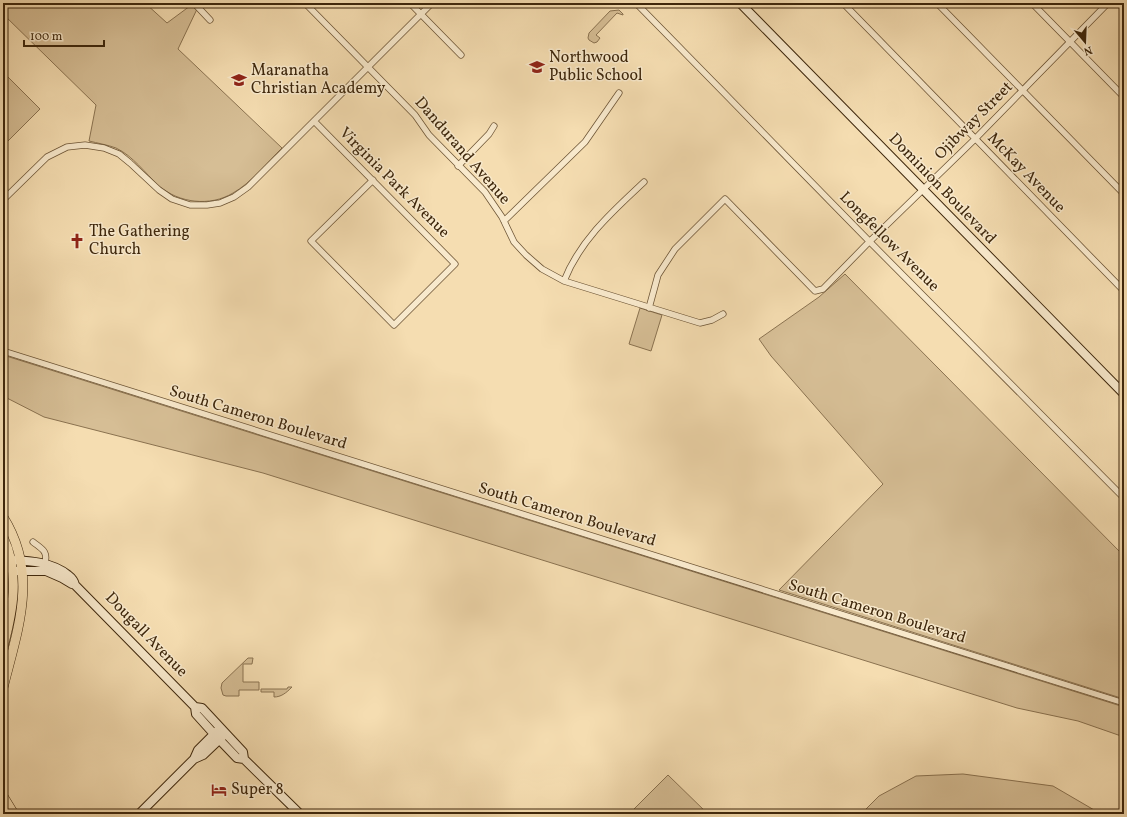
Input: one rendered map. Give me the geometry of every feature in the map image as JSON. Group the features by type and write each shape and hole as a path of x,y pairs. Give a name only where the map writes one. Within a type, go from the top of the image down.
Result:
{"main road":[{"path":"3,517 11,530 18,548 13,571 14,584 11,615 3,647"},
{"path":"3,537 23,570 23,599 20,618 3,688"},
{"path":"3,796 14,814"}],"street":[{"path":"194,3 210,20"},
{"name":"Dandurand Avenue","path":"305,3 415,116 429,135 485,192 502,217 514,242 526,255 542,268 564,281 700,323 712,320 723,314"},
{"path":"410,3 461,54"},
{"path":"3,200 47,158 67,147 86,145 104,148 119,154 158,190 172,199 190,204 207,205 220,203 234,197 248,187 432,3"},
{"name":"Longfellow Avenue","path":"636,3 1124,498"},
{"name":"Dominion Boulevard","path":"740,3 1124,394"},
{"name":"McKay Avenue","path":"843,3 1124,292"},
{"path":"937,3 1124,194"},
{"path":"1032,3 1124,97"},
{"name":"Ojibway Street","path":"649,308 658,275 675,249 725,199 815,291 823,289 1023,91 1108,3"},
{"path":"504,222 585,142 619,93"},
{"name":"Virginia Park Avenue","path":"314,121 373,180 455,264 394,325 311,241 373,180"},
{"path":"458,166 489,134 494,126"},
{"path":"564,281 566,274 583,245 600,224 644,182"},
{"name":"South Cameron Boulevard","path":"3,351 1124,703"},
{"path":"33,542 45,551 45,563"},
{"name":"Dougall Avenue","path":"16,560 45,563 59,568 74,581 75,585 195,707 196,714 216,737 237,758 244,759 300,814"},
{"name":"Dougall Avenue","path":"13,571 23,570 46,572 58,576 75,585"},
{"name":"Dougall Avenue","path":"195,707 202,708 223,730 243,752 244,759"},
{"path":"139,814 194,759 198,750 223,730"}],"shaded area":[{"path":"3,3 145,3 167,23 194,3 198,7 178,49 282,148 246,184 240,189 224,197 215,200 195,201 167,192 122,151 113,147 89,141 96,105 3,14"},
{"path":"619,10 623,15 617,13 596,35 600,38 597,42 594,43 589,40 589,33 610,11"},
{"path":"3,72 40,109 5,144 3,142"},
{"path":"845,274 1124,556 1124,699 779,590 883,484 771,356 759,339 819,297"},
{"path":"640,308 662,315 651,351 629,344"},
{"path":"3,355 1124,707 1124,737 1078,721 1017,708 263,473 44,417 3,396"},
{"path":"3,548 9,572 10,601 3,633"},
{"path":"248,658 253,658 252,664 243,664 243,682 259,682 259,690 239,690 239,696 223,695 221,688 222,683"},
{"path":"288,687 292,687 287,692 277,697 274,697 274,692 261,692 261,689 287,689"},
{"path":"963,774 1053,786 1101,814 861,814 879,796 916,776"},
{"path":"668,775 708,814 629,814"}],"place":[{"name":"Northwood Public School","path":"537,67"},
{"name":"Maranatha Christian Academy","path":"239,80"},
{"name":"The Gathering Church","path":"77,241"},
{"name":"Super 8","path":"219,790"}]}
